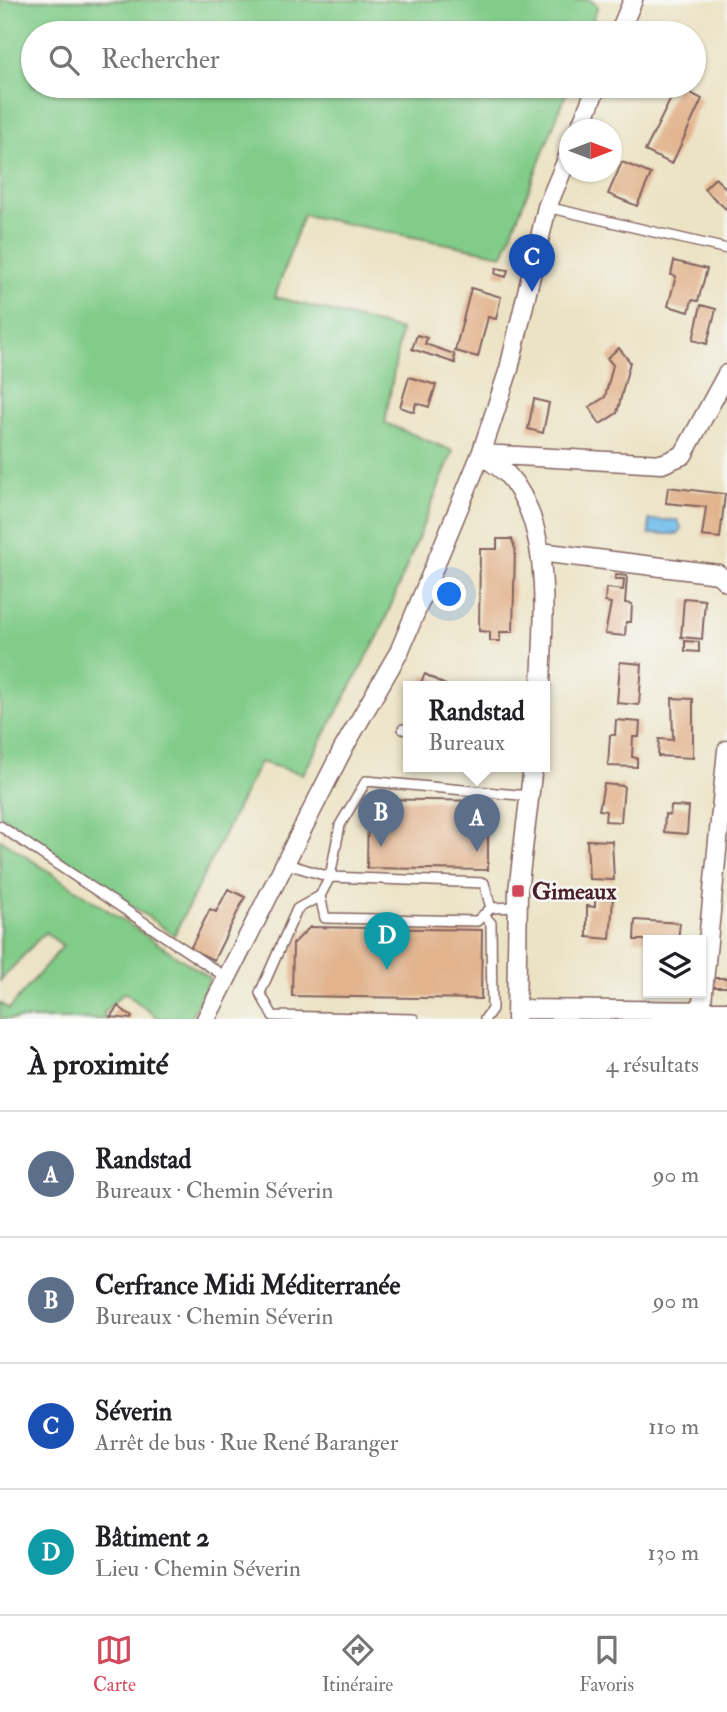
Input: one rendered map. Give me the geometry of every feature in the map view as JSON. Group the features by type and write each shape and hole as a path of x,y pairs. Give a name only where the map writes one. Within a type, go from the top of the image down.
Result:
{"street":[{"path":"624,21 633,0"},
{"path":"584,119 592,98"},
{"path":"206,1019 284,863 399,652 481,454 509,369 547,208 559,177"},
{"path":"481,454 662,464 683,455 727,374"},
{"path":"481,454 507,475 525,505 540,552 543,588 541,681"},
{"path":"540,552 718,574 727,582"},
{"path":"701,1012 727,750"},
{"path":"532,772 517,907 516,1014 727,1011"}],"lane":[{"path":"547,208 727,249"},
{"path":"414,1019 273,1016 260,993 297,909 320,896 330,877 340,825 366,780 529,796"},
{"path":"0,826 227,978"},
{"path":"284,863 330,877 484,883 491,908"},
{"path":"320,896 325,918 477,921 491,908 517,907"},
{"path":"483,915 491,923 492,1009 485,1019"}],"green space":[{"path":"0,0 590,0 598,6 592,21 21,21 21,98 564,98 503,255 303,215 275,297 401,330 385,423 453,451 379,635 303,774 260,762 174,935 0,815"},
{"path":"0,839 210,978 190,1019 159,1019 124,992 104,1012 105,1019 0,1019 0,1003 9,1009 63,946 45,932 0,981"}],"water":[{"path":"649,520 678,520 682,530 678,534 649,534"}],"building":[{"path":"671,98 702,99 672,164 645,151"},
{"path":"622,162 651,174 637,206 608,194 613,182 622,182"},
{"path":"715,178 727,189 727,210 704,189"},
{"path":"674,261 707,269 698,301 692,300 689,312 668,306 676,276 671,275"},
{"path":"496,268 508,270 506,277 495,274"},
{"path":"471,288 501,297 496,319 488,317 478,357 455,351"},
{"path":"701,305 716,309 707,344 693,340"},
{"path":"417,335 427,338 425,344 454,354 455,363 412,349"},
{"path":"619,348 630,362 617,413 600,424 589,407 605,397 613,365 607,358"},
{"path":"409,377 436,385 429,407 416,403 414,412 400,407"},
{"path":"534,399 549,403 543,433 528,429"},
{"path":"668,487 725,494 720,538 702,536 706,507 666,503"},
{"path":"497,539 512,539 515,549 513,632 500,632 500,641 490,641 490,632 479,631 480,549 497,549"},
{"path":"616,575 627,576 625,603 632,604 631,622 626,622 625,636 605,634 611,603 605,602 606,588 623,590 624,579 615,579"},
{"path":"684,598 705,600 702,639 681,637"},
{"path":"685,641 699,642 699,652 685,651"},
{"path":"620,662 642,664 639,705 617,703"},
{"path":"425,674 438,681 422,681"},
{"path":"672,698 693,699 693,758 658,756 659,739 673,740"},
{"path":"616,720 640,722 639,737 633,737 632,757 637,758 637,767 608,766 610,735 615,735"},
{"path":"604,784 624,786 621,822 605,821 606,811 599,810"},
{"path":"368,799 488,801 488,870 367,868"},
{"path":"671,806 689,807 687,834 664,832 665,814 670,815"},
{"path":"587,840 612,841 614,880 589,879"},
{"path":"228,889 245,897 214,960 190,949 210,909 216,912"},
{"path":"595,898 613,899 610,939 587,937 587,906 595,907"},
{"path":"635,920 680,923 679,935 643,935 643,940 634,940"},
{"path":"310,927 482,930 481,999 292,996 293,944"},
{"path":"711,978 727,978 727,987 712,987"},
{"path":"118,1006 132,1017 131,1019 110,1017"}],"place":[{"name":"Séverin","path":"532,292"},
{"name":"Cerfrance Midi Méditerranée","path":"381,847"},
{"name":"Randstad","path":"477,852"},
{"name":"Gimeaux","path":"518,891"},
{"name":"Bâtiment 2","path":"387,970"}]}
